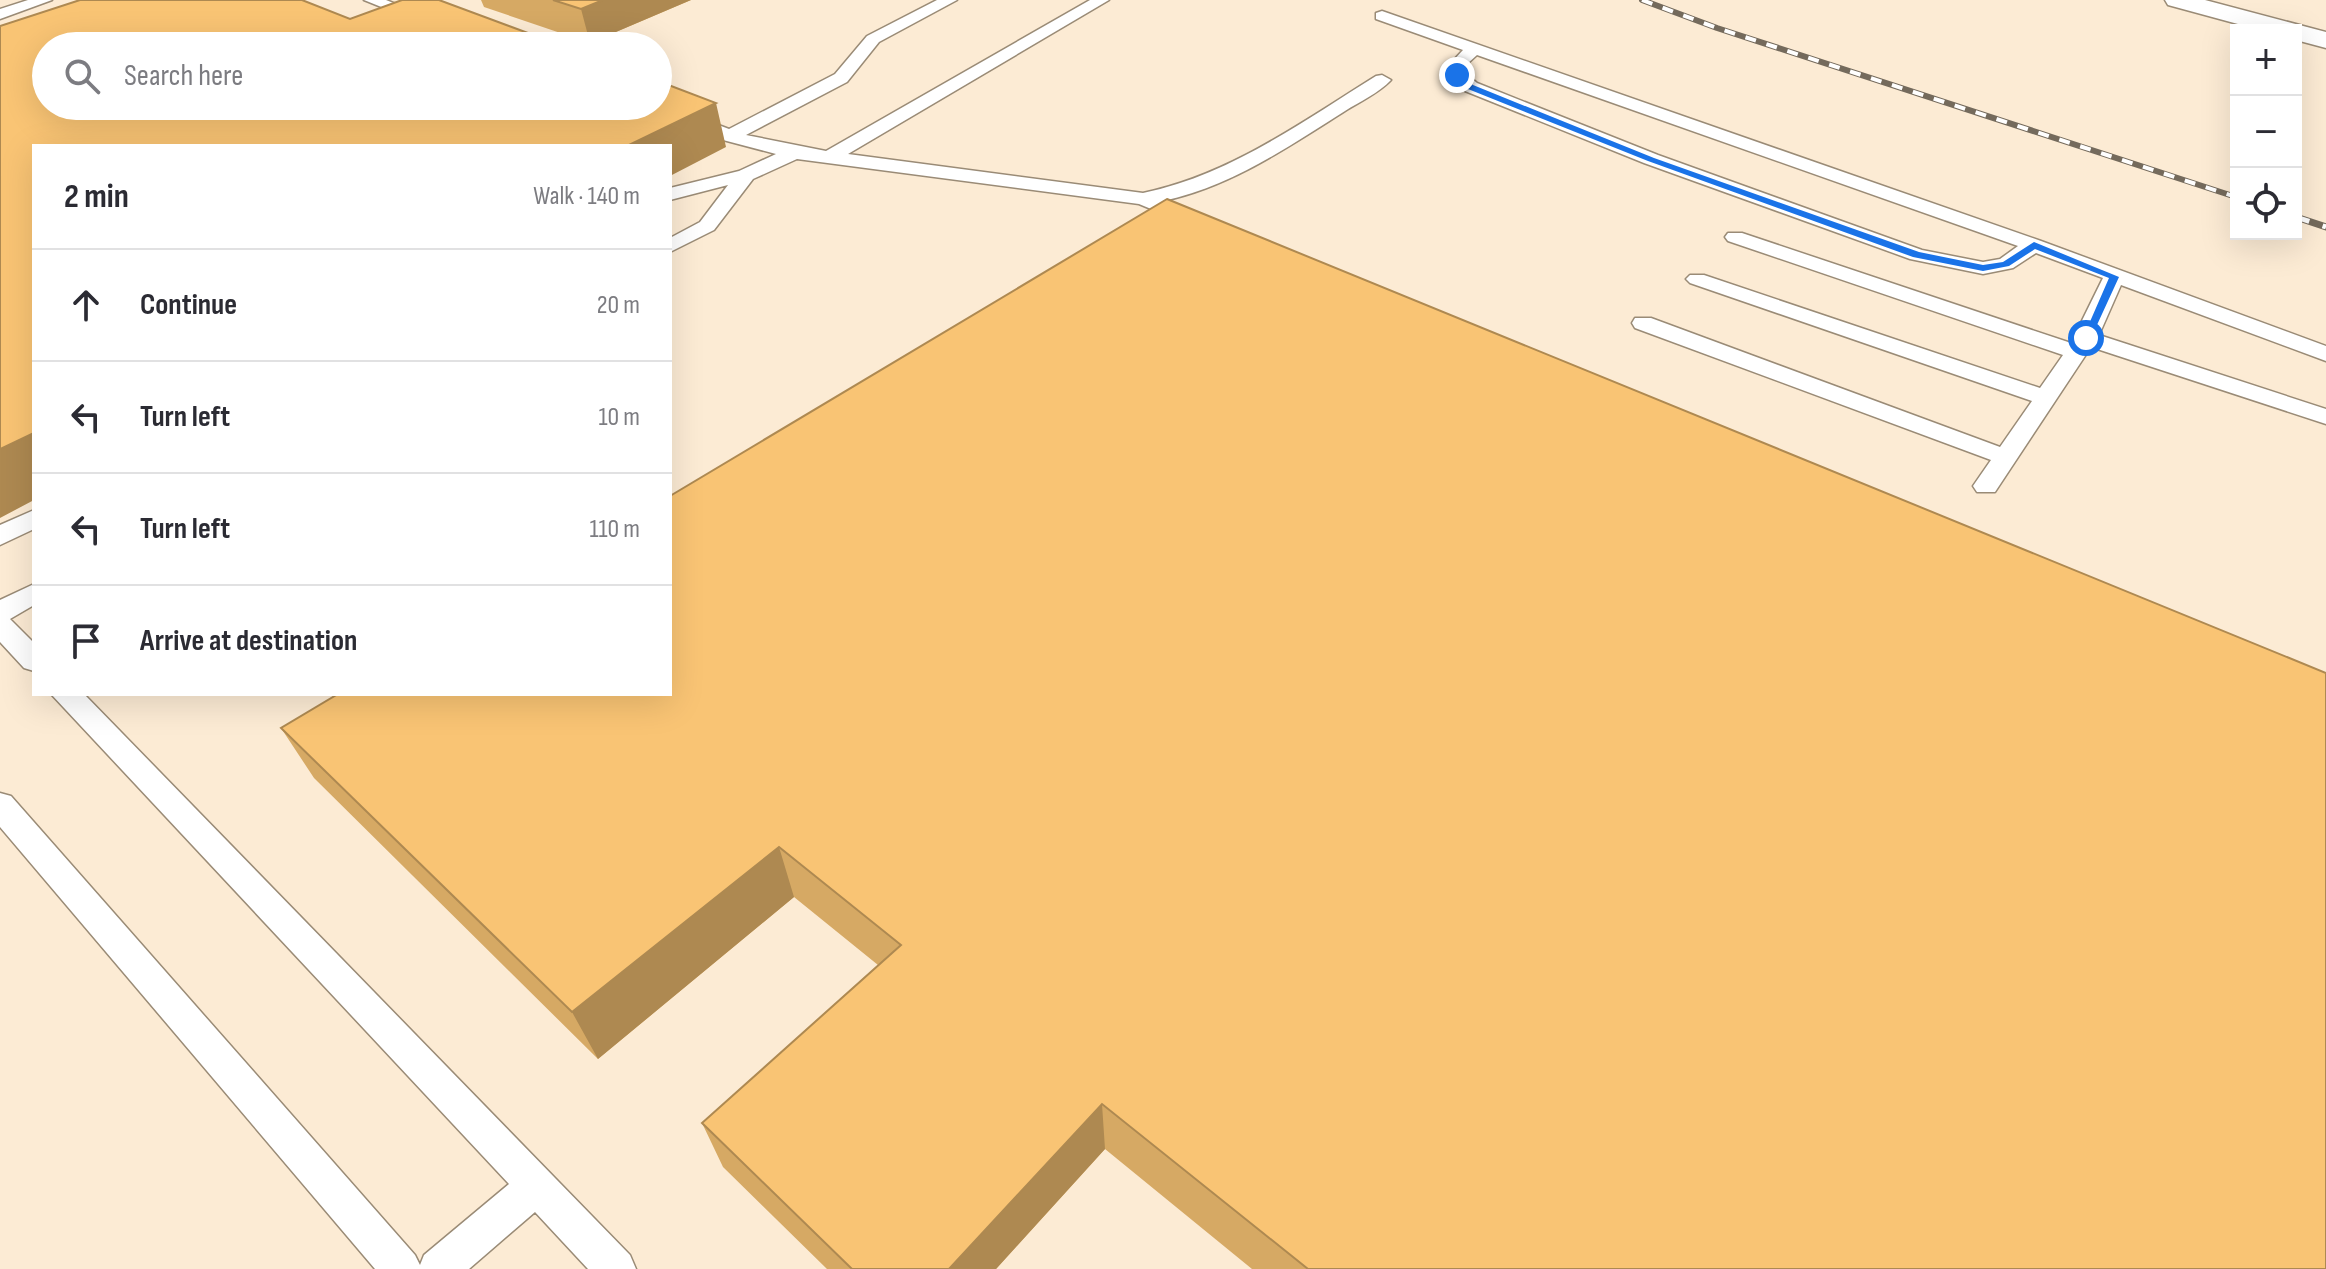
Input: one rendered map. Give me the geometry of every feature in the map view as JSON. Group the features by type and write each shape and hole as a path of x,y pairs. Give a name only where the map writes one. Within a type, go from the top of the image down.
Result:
{"street":[{"path":"2177,0 2267,24"},
{"path":"2302,34 2326,40"}],"lane":[{"path":"0,14 44,0"},
{"path":"372,0 456,32"},
{"path":"729,136 841,78 873,39 949,0"},
{"path":"830,157 1101,0"},
{"path":"405,13 427,4"},
{"path":"1382,16 2034,245 2326,354"},
{"path":"1474,48 1458,64 1457,75 1471,87 1651,159 1917,255 1983,268 2006,264 2034,245"},
{"path":"672,114 729,136 795,153 1143,199 1176,195 1220,177 1382,80"},
{"path":"672,194 746,175 795,153"},
{"path":"672,245 707,226 746,175"},
{"path":"1143,199 1216,230"},
{"path":"1735,237 2081,345 2326,417"},
{"path":"1986,486 2081,345 2114,277"},
{"path":"1697,279 2046,398"},
{"path":"1643,323 2005,457"},
{"path":"0,536 32,519"},
{"path":"0,612 32,594"},
{"path":"0,625 32,659"},
{"path":"68,696 616,1269"},
{"path":"0,805 401,1269"},
{"path":"438,1269 537,1186"}],"building":[{"path":"80,0 302,0 350,19 402,0 439,0 525,32 32,32 32,120 672,120 672,86 716,103 631,144 32,144 32,434 0,449 0,26"},
{"path":"553,0 603,0 581,9"},
{"path":"1167,199 2326,673 2326,1269 1308,1269 1102,1104 949,1269 852,1269 702,1123 901,945 779,847 572,1012 281,728 335,696 672,696 672,495"}],"railway":[{"path":"1642,0 1717,28 2230,195"},
{"path":"2302,219 2326,227"}],"route":[{"path":"1457,75 1471,87 1651,159 1917,255 1983,268 2006,264 2034,245 2114,277 2086,338"}]}
